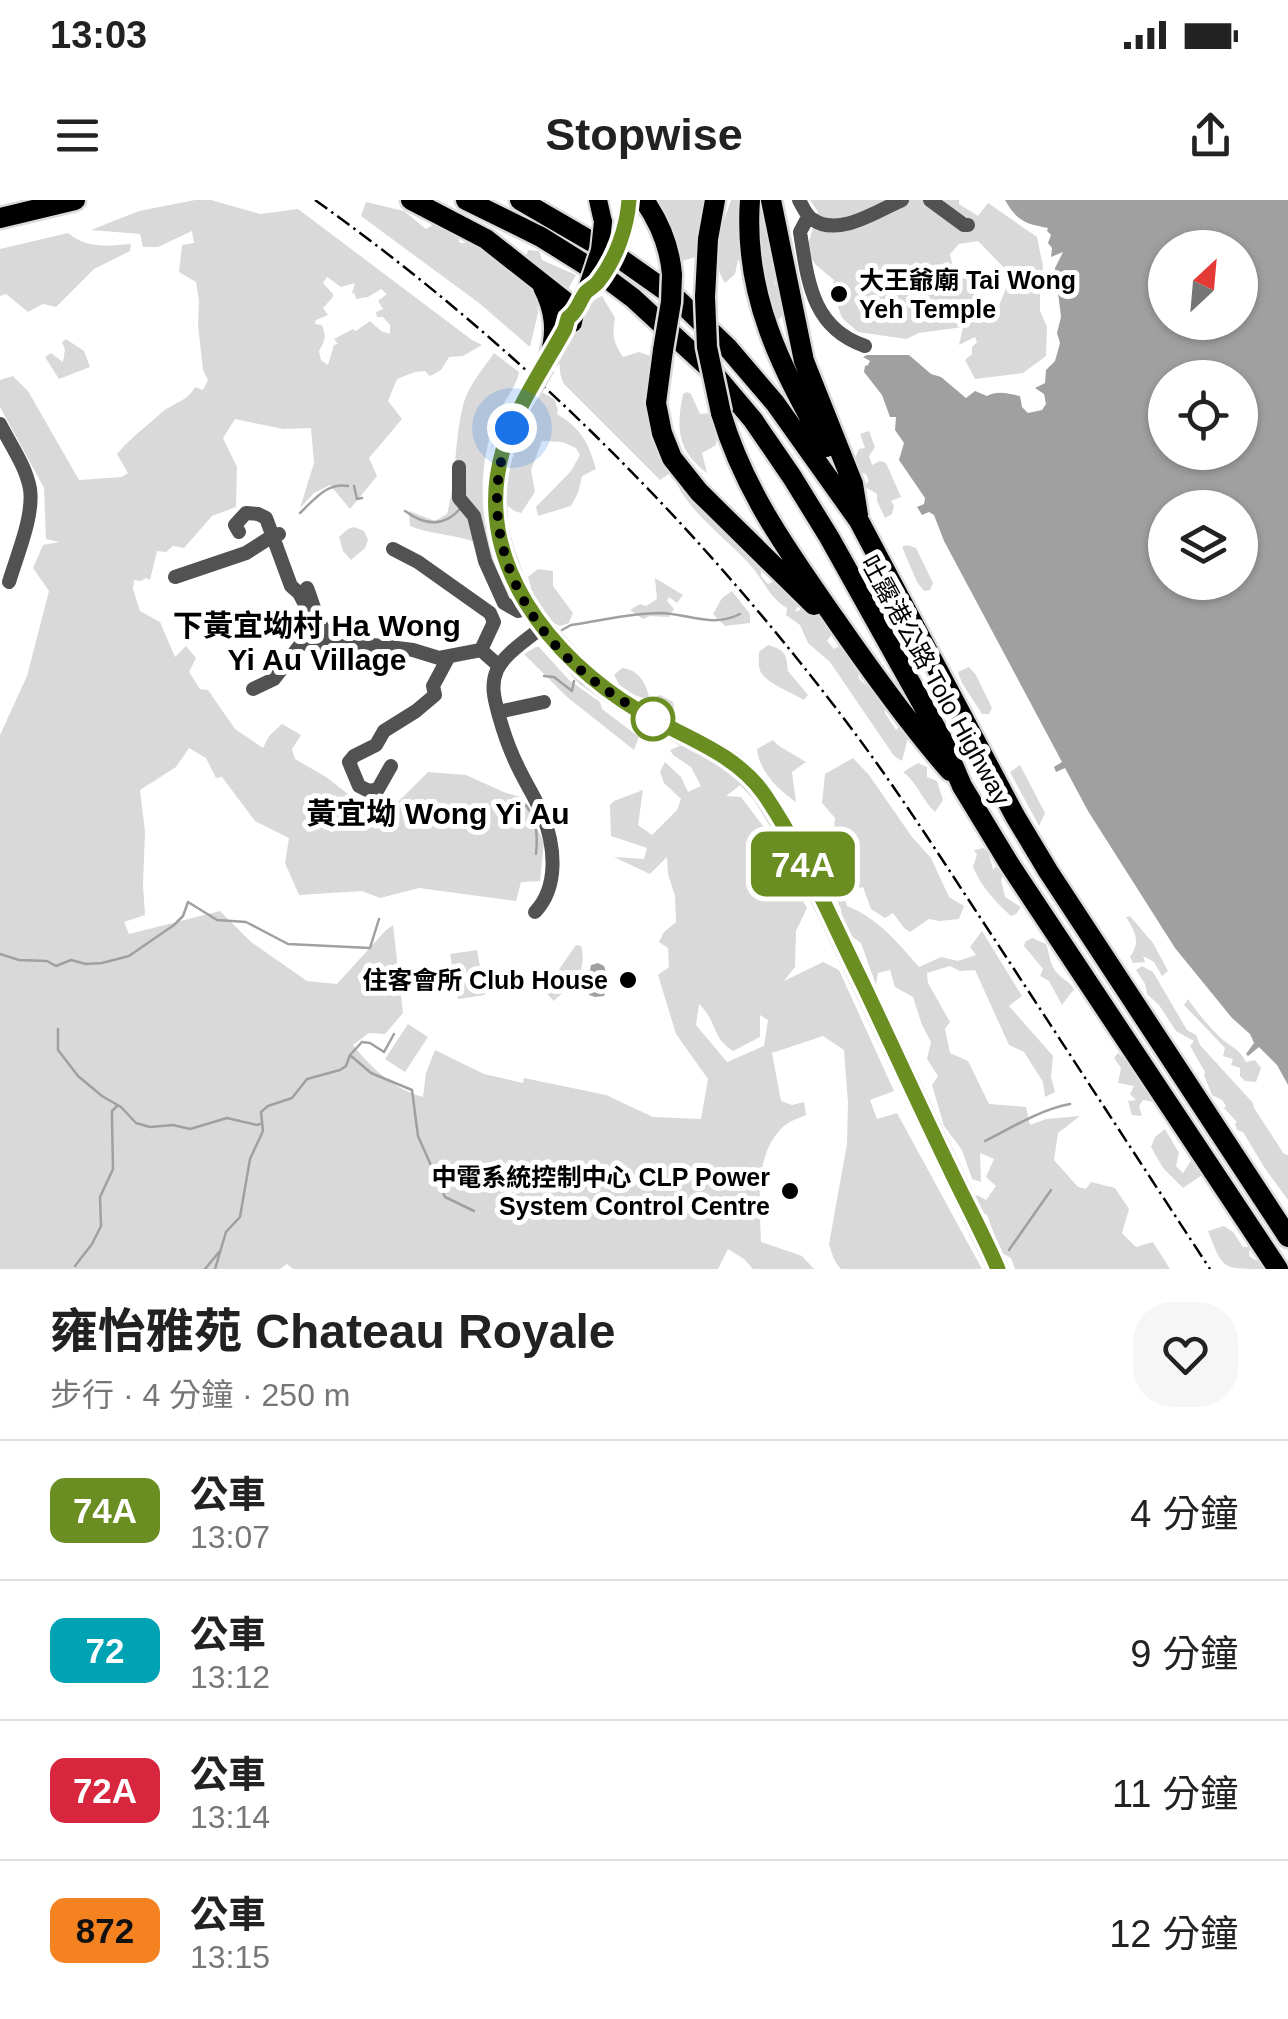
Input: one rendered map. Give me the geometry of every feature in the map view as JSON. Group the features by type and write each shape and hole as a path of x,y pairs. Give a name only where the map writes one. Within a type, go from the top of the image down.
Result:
{"highway":[{"path":"0,218 75,200"},
{"path":"411,200 486,240 539,281 572,318"},
{"name":"吐露港公路 Tolo Highway","path":"466,200 541,237 605,277 660,321 732,393 830,537 943,741 962,786 1010,866 1278,1269"},
{"name":"吐露港公路 Tolo Highway","path":"520,200 618,257 676,298 702,322 743,364 857,512 1015,816 1288,1237"},
{"path":"715,200 708,240 707,346 720,413 736,458 784,546 915,730 962,786"},
{"path":"750,200 749,232 758,296 776,352 857,512"},
{"path":"772,200 804,360 853,484 857,512"},
{"path":"634,204 663,232 669,252 671,302 656,393 657,414 672,458 706,500 854,646"},
{"path":"539,281 554,318 555,340 547,361"}],"main road":[{"path":"591,286 603,222 598,200"},
{"path":"634,204 614,254 547,361 503,447 496,490 497,526 504,552 523,578 529,608 573,663 616,686 734,763 762,792 827,910 998,1269"}],"street":[{"path":"799,200 808,217 838,227 902,200"},
{"path":"930,200 968,224"},
{"path":"808,217 800,232 817,307 832,329 866,346"},
{"path":"0,424 24,470 31,501 9,582"},
{"path":"458,467 459,498 474,516 485,561 504,603 518,611 529,608"},
{"path":"238,532 236,525 246,514 266,518 277,534 291,586 299,593 321,640 329,646 342,640"},
{"path":"175,577 246,553 277,534"},
{"path":"393,549 490,613 494,622 480,650"},
{"path":"306,588 327,636 439,658 480,650 499,666"},
{"path":"535,912 550,886 552,858 548,831 510,750 493,686 499,666 542,627"},
{"path":"253,689 274,679 304,640 332,652 342,640"},
{"path":"390,766 378,789 369,790 360,786 349,762 376,745 384,731 436,695 433,686 448,658"},
{"path":"498,712 544,702"}],"shaded area":[{"path":"195,200 211,200 260,214 298,209 482,345 463,356 449,357 441,370 430,376 425,371 397,379 388,401 402,419 369,458 377,476 350,509 330,485 314,493 300,508 314,463 311,428 283,429 235,419 223,438 237,467 236,507 212,516 184,548 173,546 166,552 157,551 150,580 134,580 133,589 140,611 160,622 175,657 186,646 196,658 189,672 200,689 208,690 235,729 263,748 282,724 301,735 292,749 295,759 365,807 396,804 428,772 466,775 521,797 544,842 540,881 521,882 516,901 419,888 380,898 362,891 299,895 285,863 289,838 255,821 222,777 216,778 206,758 189,748 176,767 140,790 145,832 145,915 124,922 129,934 220,911 251,942 307,981 337,984 393,925 403,1013 385,1034 369,1033 353,1045 393,1083 423,1097 426,1073 435,1050 484,1074 606,1095 653,1117 701,1119 708,1079 676,1034 658,975 669,967 668,948 659,942 676,922 667,857 650,874 614,857 644,859 647,848 611,836 610,805 614,801 643,790 638,825 652,835 677,810 681,799 664,783 660,772 665,762 681,777 688,792 701,786 691,767 670,750 686,743 747,780 726,796 741,797 763,826 759,867 777,856 807,908 796,931 795,967 784,981 823,962 839,970 894,1091 870,1100 877,1119 897,1113 982,1269 841,1269 837,1264 829,1244 847,1144 848,1103 844,1050 823,1036 772,1053 781,1101 792,1105 804,1102 806,1115 786,1124 774,1137 760,1180 761,1242 802,1256 814,1269 753,1269 728,1249 718,1269 293,1269 287,1264 280,1269 0,1269 0,735 27,676 49,591 33,568 43,545 59,542 46,539 44,488 0,407 0,380 13,376 28,391 79,480 122,477 128,473 117,454 122,448 195,387 203,390 208,380 203,370 196,282 179,272 182,245 194,243 192,231 158,247 143,247 140,234 91,230 139,211","holes":["327,277 341,287 355,283 352,293 356,299 381,289 387,294 378,301 383,309 376,312 377,317 383,317 390,325 390,334 370,321 334,339 338,344 334,345 328,365 321,360 319,351 325,338 322,325 315,324 328,315 323,308 333,297 323,283","699,1004 721,1040 733,1051 760,1037 760,1015 768,1020 764,1046 727,1062 696,1025"]},
{"path":"656,200 704,200 696,257 682,261"},
{"path":"731,200 739,200 740,229 754,208 765,209 779,272 774,282 786,309 779,320 763,286 746,264 738,260 735,274 725,283 720,273 718,242"},
{"path":"810,200 959,200 959,204 978,216 988,203 1037,237 1043,266 1040,311 1047,327 1046,356 1023,373 975,379 965,360 977,342 975,337 959,345 963,327 919,333 906,339 858,332 842,318 832,290 834,280 806,251 818,212","holes":["978,241 1011,275 999,306 979,301 968,279 954,273 950,254 959,244"]},
{"path":"1005,200 1288,200 1288,1085 1277,1065 1259,1047 1246,1054 1254,1043 1250,1034 1232,1018 1175,948 1065,768 1056,772 1054,767 1062,762 944,541 934,515 922,515 917,507 924,504 925,498 899,460 904,443 895,430 896,417 890,417 882,395 864,372 870,361 863,357 867,355 909,355 966,398 975,391 987,396 1008,394 1020,396 1028,413 1042,410 1046,404 1044,394 1035,388 1045,383 1046,370 1055,361 1060,343 1055,268 1063,252 1051,257 1048,228 1018,217"},
{"path":"366,202 404,211 426,229 440,221 455,228 460,243 486,242 537,289 538,313 530,347 479,303 361,216"},
{"path":"68,233 90,244 131,244 130,251 94,269 56,307 43,304 28,312 6,294 0,296 0,249"},
{"path":"528,250 539,251 542,260 576,275 567,291 537,266 524,262"},
{"path":"602,296 615,318 614,338 623,357 639,352 653,357 674,470 660,480 561,377 565,345 582,327 587,308"},
{"path":"66,339 84,351 90,367 59,379 45,357 51,353 63,362 62,342"},
{"path":"494,353 519,372 491,434 483,477 488,541 502,582 492,583 477,543 410,526 409,511 435,521 447,514 464,402"},
{"path":"538,390 554,399 557,414 582,437 596,469 582,476 571,506 538,516 536,507 571,471 580,455 576,448 562,442 542,441 531,470 535,492 521,513 507,505 498,479 514,456 512,441 521,440 517,430 524,430 530,420 526,409"},
{"path":"687,392 700,414 710,413 717,437 716,445 702,453 707,473 690,456 681,438 681,406"},
{"path":"869,431 875,447 869,456 872,465 886,463 901,497 891,501 892,514 885,518 877,494 864,486 869,481 866,474 855,471 859,449 865,448 860,434"},
{"path":"673,475 756,561 768,584 775,581 801,600 795,612 808,606 833,627 835,630 827,641 834,649 843,644 857,666 859,679 885,700 885,713 896,730 903,723 909,734 902,761 894,756 830,662 808,643 800,625 786,615 787,608 746,560 699,515"},
{"path":"354,527 364,531 368,540 351,560 339,537"},
{"path":"902,547 916,548 933,583 930,590 924,591 917,582"},
{"path":"538,569 553,571 553,586 573,613 569,623 560,626 552,622 538,607 528,577"},
{"path":"655,578 683,595 677,603 669,597 667,601 674,609 669,617 643,619 630,610 657,599"},
{"path":"732,591 750,614 750,623 725,626 713,614 722,598"},
{"path":"768,645 784,654 788,671 808,695 804,700 763,675 759,652"},
{"path":"536,647 569,680 600,702 602,709 639,737 634,750 567,697 524,654"},
{"path":"969,667 992,708 989,714 982,714 962,683 958,672"},
{"path":"622,668 640,677 649,697 660,695 673,702 675,715 622,690 614,675"},
{"path":"773,740 806,762 792,772 796,802 761,765 757,749"},
{"path":"853,758 931,858 949,897 964,906 959,919 929,919 910,932 893,913 885,918 871,909 863,887 843,892 847,906 878,924 919,967 941,957 958,961 976,955 970,947 982,931 1022,996 1009,1006 1053,1056 1051,1077 1055,1092 1045,1097 1043,1082 1024,1052 1009,1045 975,970 960,971 950,966 927,973 928,983 950,1022 945,1029 950,1053 968,1061 989,1104 1026,1107 1030,1125 1046,1119 1080,1116 1058,1133 1054,1160 1078,1187 1086,1189 1091,1182 1115,1188 1129,1209 1122,1233 1136,1247 1153,1242 1170,1269 1015,1269 1011,1258 1001,1253 987,1215 967,1200 977,1195 986,1200 996,1186 986,1177 994,1159 980,1153 981,1182 972,1179 962,1150 944,1126 932,1085 938,1076 927,1059 931,1042 913,997 895,987 890,970 878,973 876,985 861,943 843,930 841,909 830,885 820,831 833,837 835,818 822,803 825,774"},
{"path":"918,763 927,767 927,777 937,781 943,800 935,812 903,772"},
{"path":"1020,765 1045,813 1039,826 1010,772"},
{"path":"984,848 993,870 996,867 1003,876 1005,897 1021,907 1016,914 1011,916 1000,905 973,867 977,855 974,850"},
{"path":"1130,916 1153,943 1168,971 1162,976 1154,962 1143,956 1145,962 1133,963 1130,957 1136,941 1126,917"},
{"path":"1032,938 1046,944 1054,970 1074,989 1062,1005 1049,981 1040,976 1043,969 1024,946"},
{"path":"576,945 581,946 583,956 580,971 554,1001 544,991"},
{"path":"477,950 485,995 458,999 450,954"},
{"path":"598,963 604,966 609,981 604,996 595,997 585,990 584,981 586,970"},
{"path":"1142,966 1153,972 1187,1030 1196,1035 1200,1045 1253,1103 1288,1155 1288,1200 1243,1132 1237,1130 1237,1122 1222,1100 1212,1095 1205,1072 1190,1046 1194,1041 1176,1031 1147,994 1136,970"},
{"path":"1188,999 1246,1062 1255,1060 1261,1068 1256,1082 1245,1081 1240,1068 1231,1065 1233,1059 1223,1056 1225,1048 1184,1005"},
{"path":"408,1024 428,1037 405,1072 385,1059"},
{"path":"1118,1053 1154,1102 1143,1100 1139,1106 1142,1116 1132,1115 1128,1101 1136,1100 1130,1094 1134,1086 1118,1083 1121,1068 1114,1058"},
{"path":"1165,1129 1179,1153 1176,1166 1183,1173 1192,1159 1198,1158 1202,1175 1183,1188 1163,1168 1151,1147"},
{"path":"1224,1226 1243,1247 1250,1247 1249,1256 1264,1269 1231,1267 1221,1260 1208,1231"}],"waterway":[{"path":"300,513 327,489 348,486"},
{"path":"354,486 357,499 362,498"},
{"path":"405,511 419,519 440,522 460,509"},
{"path":"562,630 571,625 638,614 710,620 740,614"},
{"path":"544,676 554,677 572,691 574,681"},
{"path":"521,800 535,825 536,854"},
{"path":"0,954 19,960 47,961 56,966 71,960 102,963 129,956 174,925 183,916 188,902 217,920 246,922 288,944 370,948 379,919"},
{"path":"58,1029 58,1050 78,1076 136,1123 190,1129 227,1118 260,1124"},
{"path":"215,1269 226,1232 240,1217 250,1159 263,1131 261,1112 292,1098 307,1079 346,1066 362,1042 384,1052 394,1034"},
{"path":"350,1055 371,1073 412,1090 418,1136 445,1197 474,1211"},
{"path":"985,1141 1037,1115 1070,1104"},
{"path":"75,1266 101,1226 100,1197 113,1169 112,1111 117,1106"},
{"path":"1009,1250 1051,1190"},
{"path":"205,1269 220,1251"}],"railway":[{"path":"315,200 391,256 535,378 669,511 732,581 851,728 907,806 1210,1269"}],"bus line":[{"name":"74A","path":"629,200 614,254 595,286 565,323 503,447 496,490 497,526 504,552 516,586 534,616 573,663 626,703 734,763 762,792 827,910 998,1269"}],"place":[{"name":"大王爺廟 Tai Wong Yeh Temple","path":"839,294"},
{"name":"住客會所 Club House","path":"628,980"},
{"name":"中電系統控制中心 CLP Power System Control Centre","path":"790,1191"}],"district":[{"name":"下黃宜坳村 Ha Wong Yi Au Village","path":"317,643"},
{"name":"黃宜坳 Wong Yi Au","path":"438,814"}],"route":[{"path":"512,428 499,467 496,510 497,526 516,586 542,627 573,663 611,694 653,719"}]}
